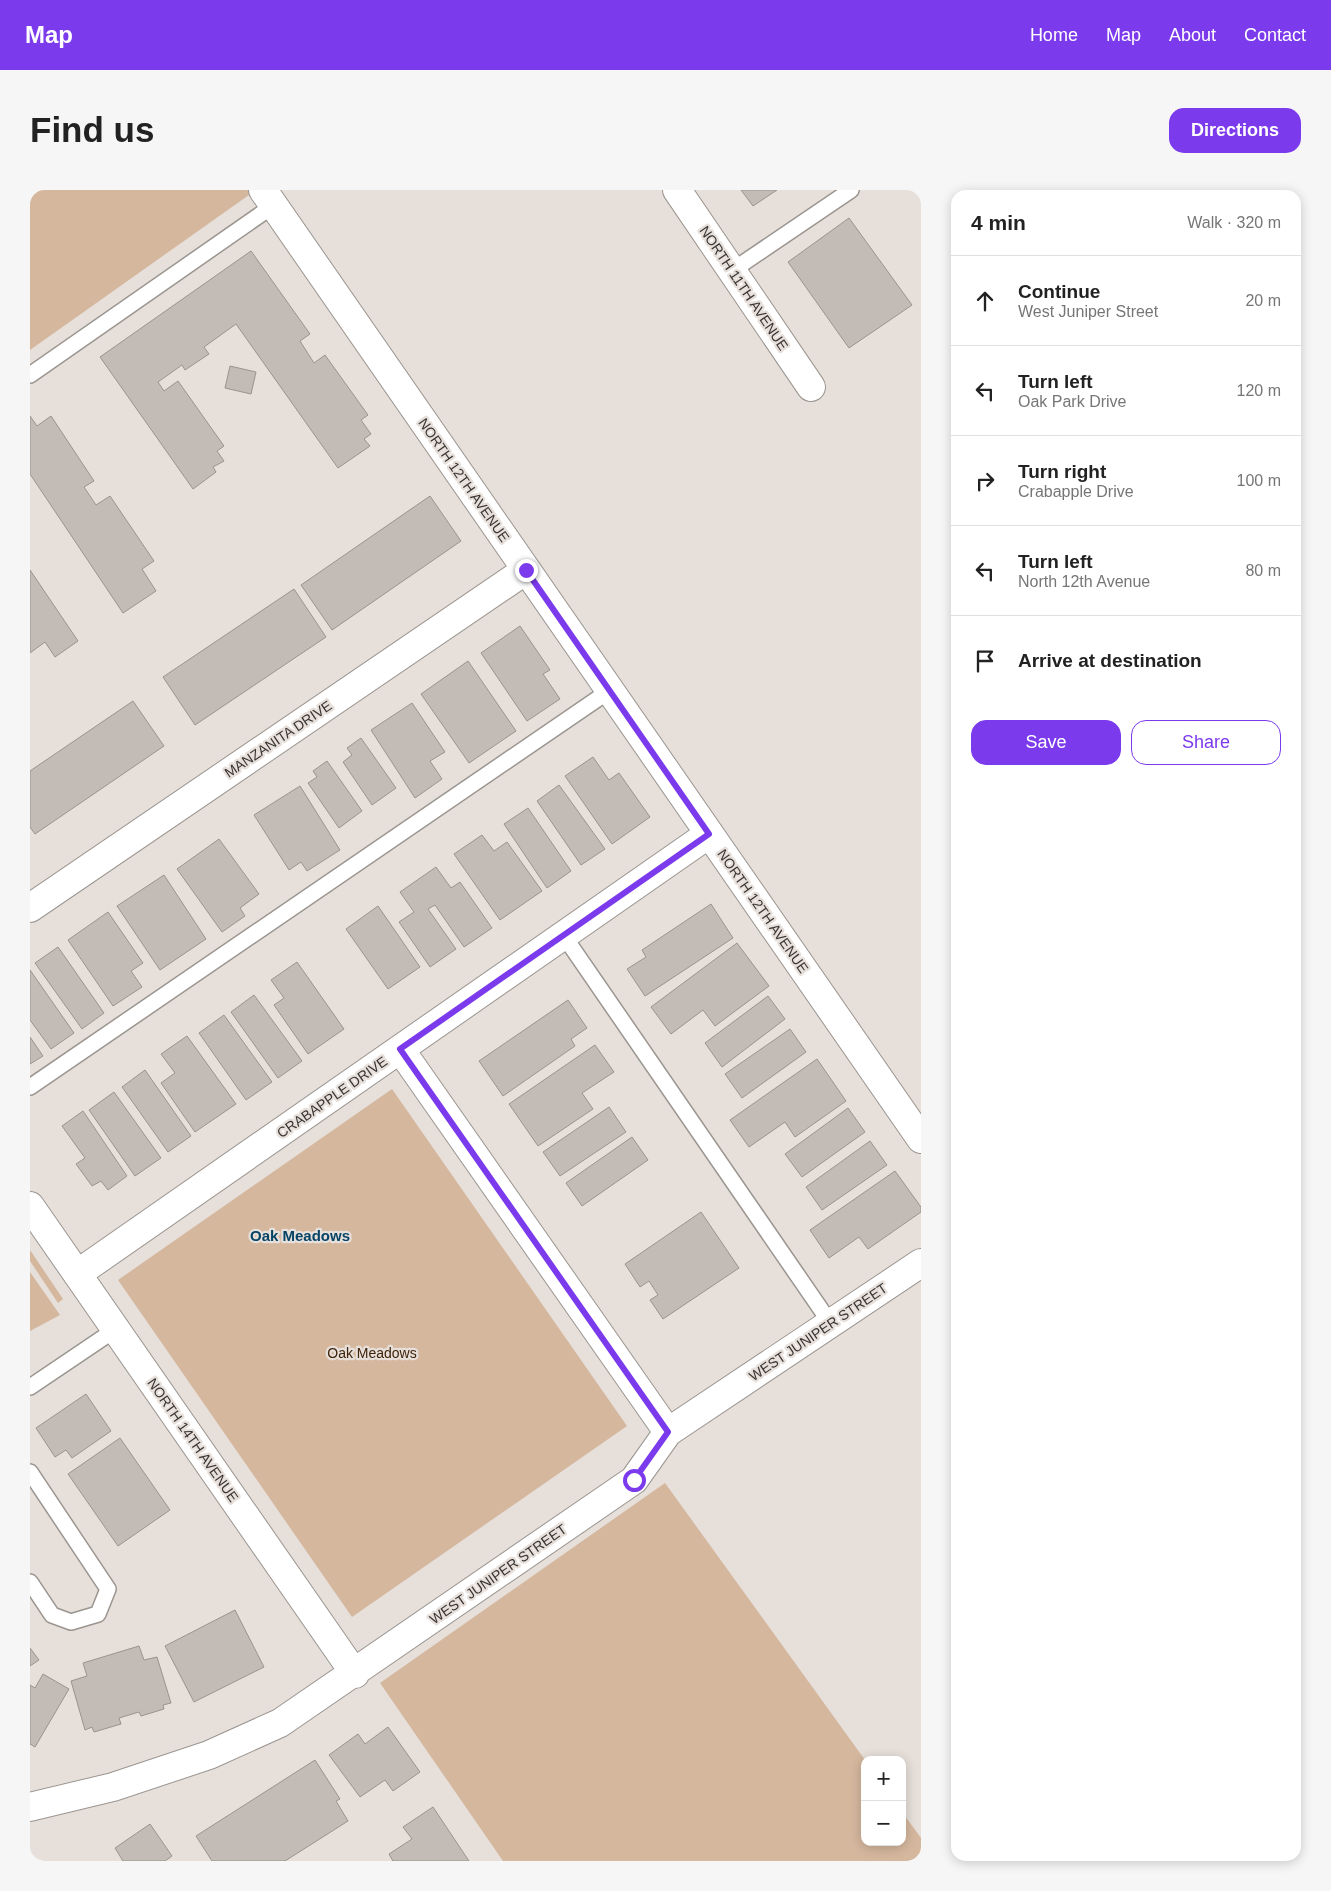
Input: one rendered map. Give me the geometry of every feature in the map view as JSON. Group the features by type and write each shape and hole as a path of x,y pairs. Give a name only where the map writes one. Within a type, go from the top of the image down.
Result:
{"street":[{"name":"NORTH 11TH AVENUE","path":"677,190 811,387"},
{"name":"NORTH 12TH AVENUE","path":"269,198 921,1139"},
{"name":"MANZANITA DRIVE","path":"30,908 526,570"},
{"name":"CRABAPPLE DRIVE","path":"77,1274 709,834"},
{"path":"400,1049 668,1432"},
{"name":"NORTH 14TH AVENUE","path":"30,1206 355,1674"},
{"name":"WEST JUNIPER STREET","path":"30,1807 113,1787 208,1755 280,1722 355,1674 634,1480 668,1432 921,1263"}],"lane":[{"path":"732,270 851,190"},
{"path":"30,375 269,198"},
{"path":"30,1088 609,691"},
{"path":"564,936 831,1324"},
{"path":"30,1387 116,1329"},
{"path":"30,1472 108,1589 98,1614 70,1622 52,1615 30,1582"}],"green space":[{"path":"30,190 256,190 30,350"},
{"name":"Oak Meadows","path":"392,1089 627,1426 352,1617 118,1280"},
{"path":"30,1250 63,1299 58,1303 30,1261"},
{"path":"30,1272 60,1315 30,1331"},
{"path":"665,1483 862,1756 861,1846 906,1846 906,1817 921,1838 921,1861 503,1861 380,1683"}],"building":[{"path":"741,190 777,190 753,206"},
{"path":"849,218 912,305 849,348 788,262"},
{"path":"251,251 310,334 300,341 314,363 325,355 368,415 361,420 371,434 364,439 370,446 338,468 236,324 204,347 209,354 185,370 182,365 158,382 164,391 178,381 224,446 217,451 224,461 213,467 216,472 193,489 100,357"},
{"path":"230,366 256,372 251,394 225,388"},
{"path":"30,416 37,426 51,416 94,481 84,487 96,505 110,496 154,561 142,569 156,591 123,613 30,474"},
{"path":"430,496 461,541 332,630 301,585"},
{"path":"30,570 78,641 55,657 45,642 30,653"},
{"path":"294,589 326,637 195,725 163,677"},
{"path":"520,626 550,670 543,674 560,699 527,721 481,653"},
{"path":"468,661 516,731 469,763 421,694"},
{"path":"133,701 164,746 35,834 30,827 30,771"},
{"path":"412,703 445,752 430,761 442,779 415,798 371,730"},
{"path":"361,738 396,788 372,805 343,762 352,755 347,748"},
{"path":"593,757 609,780 619,773 650,817 612,844 565,776"},
{"path":"327,761 362,811 339,828 308,783 317,777 313,771"},
{"path":"559,785 605,849 581,865 537,801"},
{"path":"300,786 340,850 307,871 301,862 289,870 254,815"},
{"path":"528,808 571,871 547,888 504,824"},
{"path":"482,835 494,851 507,842 542,891 500,920 454,854"},
{"path":"219,839 259,894 240,908 245,916 222,932 177,869"},
{"path":"436,867 451,888 460,882 492,928 464,947 435,905 428,909 456,949 430,967 399,922 414,912 400,892"},
{"path":"164,875 206,939 160,970 117,906"},
{"path":"711,904 733,938 645,996 627,969 646,957 642,950"},
{"path":"378,906 420,967 388,989 346,929"},
{"path":"108,912 143,963 131,971 142,987 113,1006 68,940"},
{"path":"737,943 769,986 715,1026 703,1010 671,1034 651,1007"},
{"path":"58,947 104,1013 82,1029 35,963"},
{"path":"297,962 344,1029 308,1054 274,1005 284,998 271,980"},
{"path":"30,970 74,1033 51,1049 30,1020"},
{"path":"254,995 302,1061 278,1078 231,1012"},
{"path":"768,996 785,1019 722,1067 705,1043"},
{"path":"568,1000 587,1028 571,1039 575,1046 503,1096 479,1061"},
{"path":"224,1015 272,1082 246,1100 199,1033"},
{"path":"790,1029 806,1052 742,1098 725,1074"},
{"path":"187,1036 236,1104 195,1132 161,1083 175,1073 161,1054"},
{"path":"30,1037 43,1056 30,1064"},
{"path":"595,1045 614,1072 582,1093 593,1109 538,1146 509,1104"},
{"path":"817,1059 846,1101 795,1137 785,1122 749,1147 730,1120"},
{"path":"145,1070 191,1136 168,1152 122,1087"},
{"path":"114,1092 161,1158 135,1176 89,1110"},
{"path":"609,1107 626,1132 560,1176 543,1152"},
{"path":"848,1108 865,1132 802,1177 785,1154"},
{"path":"83,1111 127,1176 108,1190 101,1181 92,1186 76,1164 85,1158 62,1126"},
{"path":"632,1137 648,1160 582,1206 566,1183"},
{"path":"870,1141 887,1165 822,1210 806,1187"},
{"path":"895,1171 921,1207 921,1212 868,1249 859,1237 829,1258 810,1230"},
{"path":"701,1212 739,1268 663,1319 650,1300 658,1295 649,1281 640,1287 625,1264"},
{"path":"86,1394 111,1431 72,1458 66,1450 55,1457 36,1428"},
{"path":"120,1438 170,1510 118,1546 68,1474"},
{"path":"235,1610 264,1667 194,1702 165,1646"},
{"path":"139,1646 144,1660 157,1657 171,1703 163,1705 164,1709 141,1716 139,1712 119,1718 121,1724 94,1732 92,1727 85,1730 71,1681 87,1676 83,1663"},
{"path":"30,1648 39,1660 30,1666"},
{"path":"43,1674 69,1689 35,1747 30,1744 30,1685 35,1688"},
{"path":"388,1727 420,1772 393,1791 385,1780 360,1797 329,1755 358,1734 365,1744"},
{"path":"315,1760 340,1799 336,1801 348,1821 285,1861 212,1861 196,1836"},
{"path":"433,1807 469,1861 393,1861 389,1854 412,1839 403,1827"},
{"path":"150,1824 172,1856 165,1861 123,1861 115,1848"}],"district":[{"name":"Oak Meadows","path":"300,1236"}],"route":[{"path":"526,570 709,834 400,1049 668,1432 634,1480"}]}
